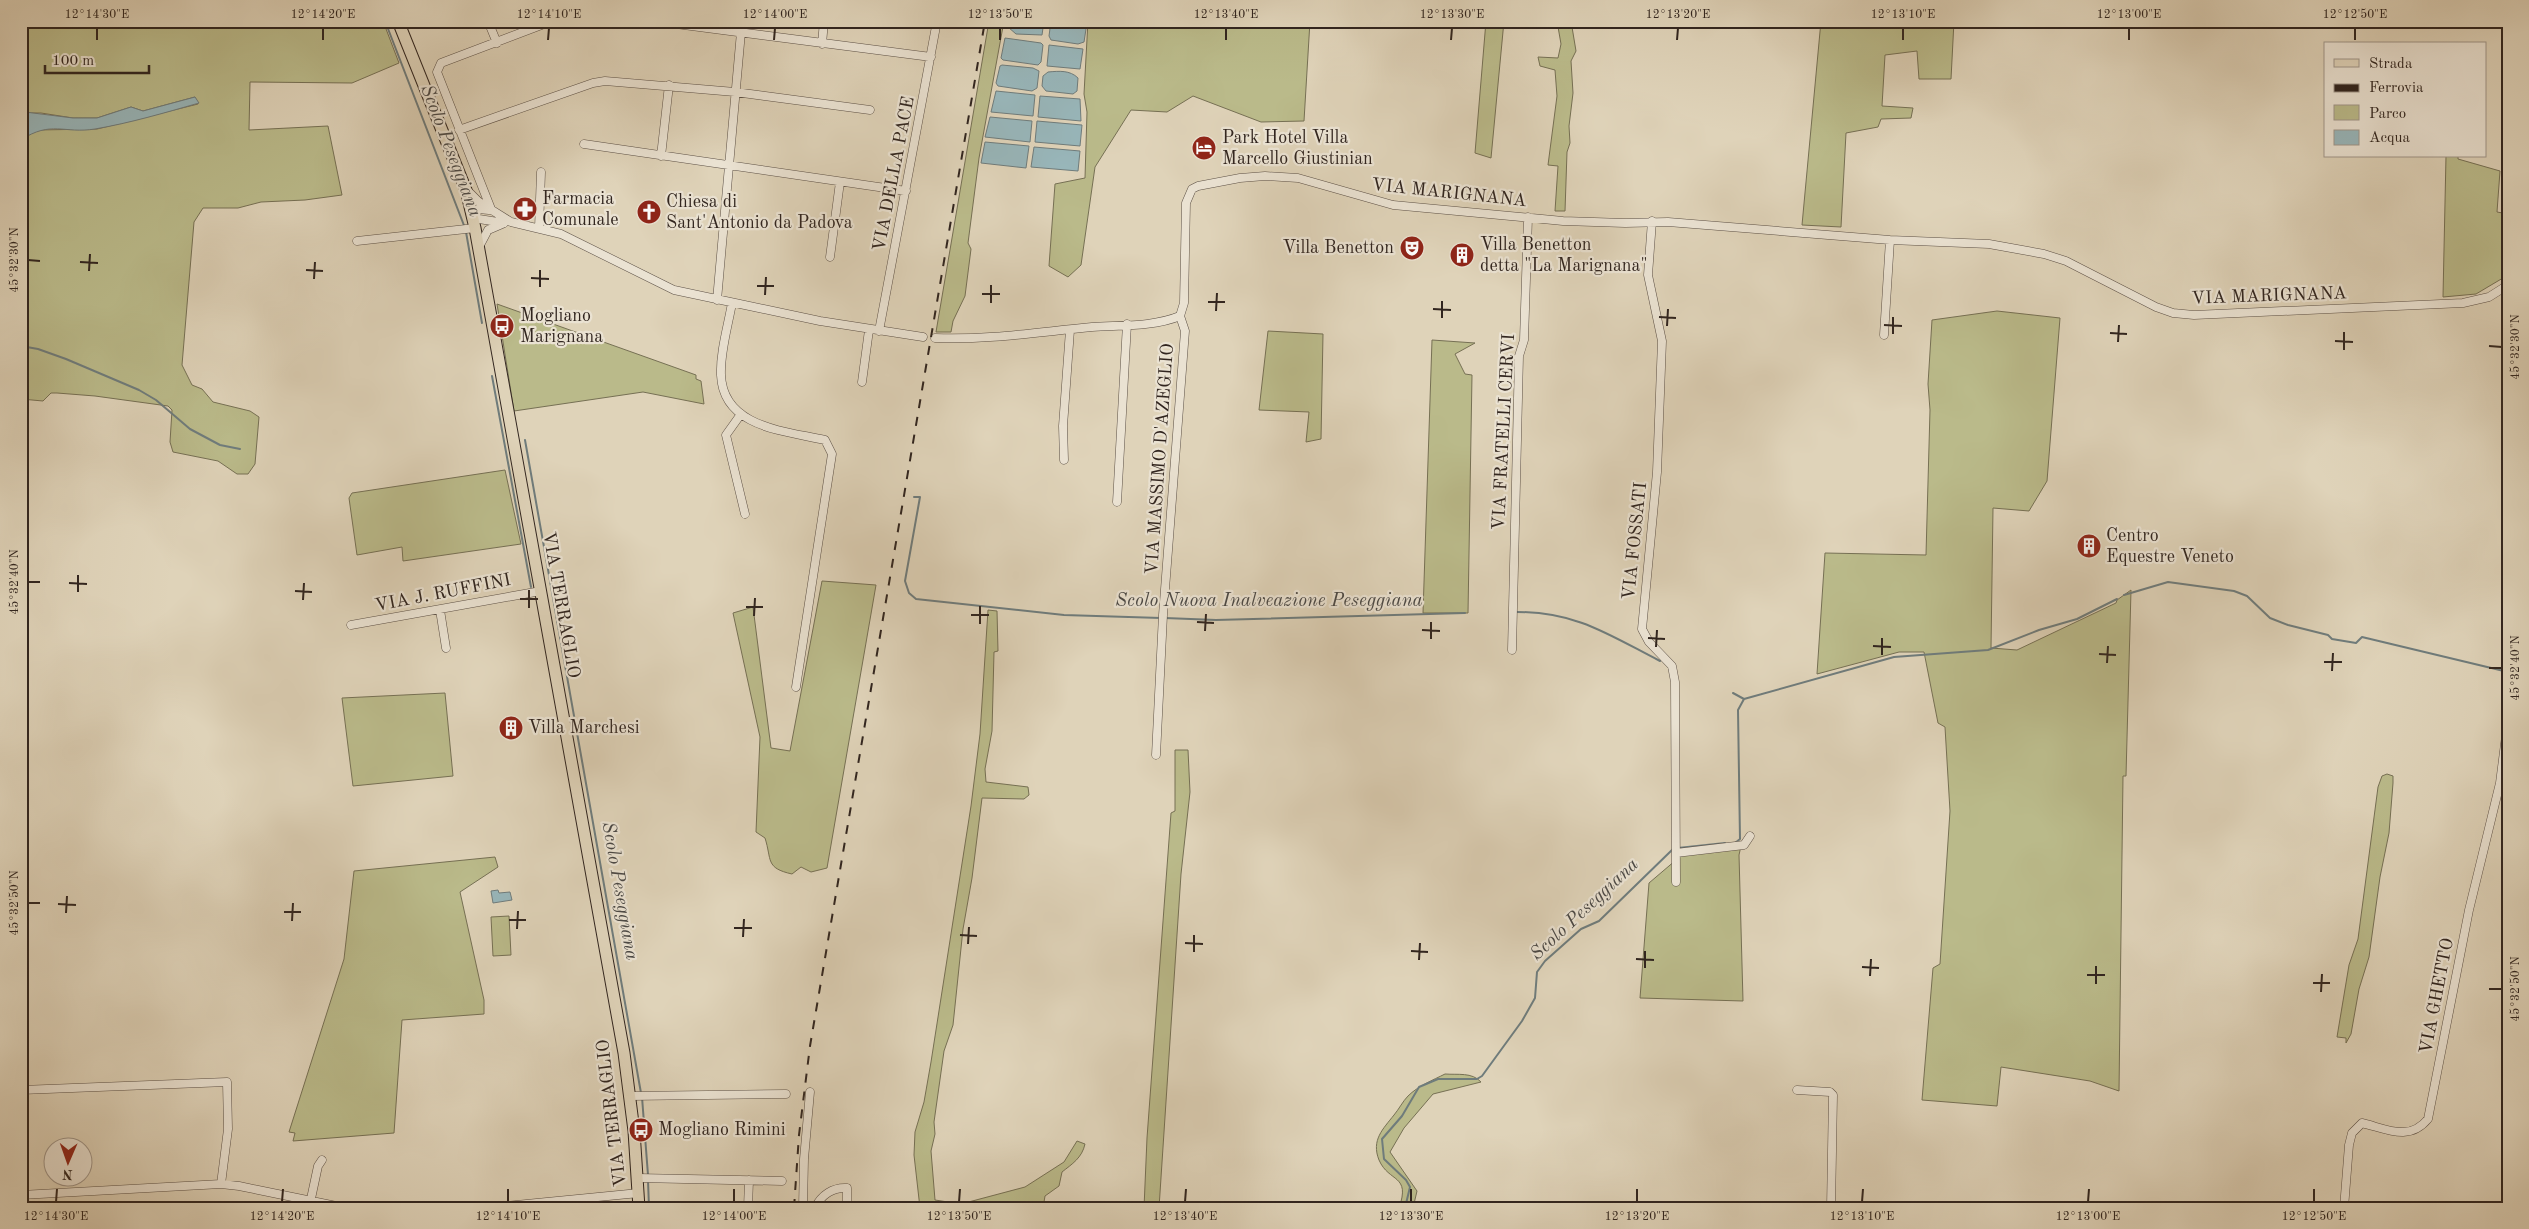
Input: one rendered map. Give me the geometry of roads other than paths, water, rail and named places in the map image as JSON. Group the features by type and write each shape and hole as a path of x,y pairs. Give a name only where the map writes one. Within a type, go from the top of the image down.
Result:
{"main road":[{"name":"VIA TERRAGLIO","path":"398,21 466,190 473,215 469,229 479,247 541,591 637,1096 641,1178 639,1208"}],"street":[{"path":"488,21 497,43"},
{"path":"491,210 437,72 441,63 552,21"},
{"path":"653,21 687,24 740,34 931,58"},
{"path":"717,300 742,21"},
{"path":"822,44 824,21"},
{"name":"VIA DELLA PACE","path":"880,328 938,21"},
{"path":"459,130 593,83 619,80 735,92 870,110"},
{"path":"661,156 669,85"},
{"path":"584,144 729,167 906,191"},
{"path":"539,228 541,172"},
{"name":"VIA MARIGNANA","path":"1180,316 1184,303 1186,203 1192,189 1198,186 1265,176 1298,178 1392,205 1599,222 1652,222 1890,240 1989,244 2044,254 2082,267 2156,307 2173,313 2194,315 2463,303 2489,297 2508,285"},
{"path":"830,257 840,182"},
{"path":"466,190 508,222"},
{"path":"491,210 478,210 473,215 479,219 508,222 561,234 674,290 869,330 880,328 924,336"},
{"name":"VIA FRATELLI CERVI","path":"1512,650 1519,356 1524,340 1528,216"},
{"path":"479,247 488,230 508,222"},
{"name":"VIA FOSSATI","path":"1652,222 1648,275 1662,341 1657,472 1642,629 1649,642 1672,666 1676,682 1676,882"},
{"path":"357,241 469,229"},
{"path":"1884,335 1890,240"},
{"path":"732,303 720,374 722,388 729,402 746,419 776,430 825,440 832,454 796,687"},
{"path":"935,338 987,339 1159,322 1180,316"},
{"name":"VIA MASSIMO D'AZEGLIO","path":"1156,755 1163,618 1185,331 1180,316"},
{"path":"1117,502 1127,324"},
{"path":"862,382 869,330"},
{"path":"1064,460 1063,426 1070,330"},
{"path":"742,414 726,436 745,514"},
{"name":"VIA J. RUFFINI","path":"351,626 541,591"},
{"path":"440,610 446,648"},
{"name":"VIA GHETTO","path":"2344,1208 2352,1133 2362,1123 2407,1133 2420,1129 2428,1119 2469,910 2500,783 2508,720"},
{"path":"1676,850 1744,845 1750,836"},
{"path":"21,1090 227,1082 228,1129 221,1184"},
{"path":"1797,1090 1830,1092 1833,1095 1831,1208"},
{"path":"802,1208 810,1092"},
{"path":"637,1096 786,1094"},
{"path":"309,1204 318,1166 322,1160"},
{"path":"641,1178 782,1181"},
{"path":"748,1208 749,1180"},
{"path":"21,1195 221,1184 309,1204 346,1208"},
{"path":"815,1208 825,1194 841,1188 847,1188 847,1208"},
{"path":"485,1208 639,1193"}],"water":[{"path":"1010,21 1044,21 1042,35 1016,34 1008,27"},
{"path":"1051,21 1083,24 1086,29 1084,42 1078,44 1051,40 1049,36"},
{"path":"1005,38 1041,43 1043,45 1041,62 1038,65 1003,60 1001,58"},
{"path":"1049,45 1083,49 1080,69 1047,66"},
{"path":"1000,66 1033,68 1039,71 1037,88 1032,91 998,86 996,83"},
{"path":"1056,71 1075,75 1078,78 1077,91 1073,94 1046,91 1042,86 1043,76 1048,72"},
{"path":"996,91 1035,95 1033,116 991,112"},
{"path":"1040,96 1080,99 1081,121 1038,117"},
{"path":"195,97 199,103 134,121 95,129 49,129 32,134 21,140 21,113 25,112 73,118 97,118 131,107 143,111"},
{"path":"990,117 1032,121 1030,142 985,137"},
{"path":"1037,121 1082,125 1080,146 1035,142"},
{"path":"985,142 1029,146 1026,168 981,163"},
{"path":"1034,147 1080,151 1078,171 1031,167"},
{"path":"498,890 499,893 510,892 512,900 493,903 491,891"}],"waterway":[{"name":"Scolo Peseggiana","path":"385,21 465,228"},
{"name":"Scolo Peseggiana","path":"466,232 482,323"},
{"name":"Scolo Nuova Inalveazione Peseggiana","path":"21,346 38,349 66,359 139,390 156,400 190,429 220,445 240,449"},
{"name":"Scolo Peseggiana","path":"492,376 531,587"},
{"name":"Scolo Peseggiana","path":"525,440 641,1093"},
{"name":"Scolo Nuova Inalveazione Peseggiana","path":"914,497 920,497 905,581 909,593 916,599 1064,615 1161,618"},
{"name":"Scolo Peseggiana","path":"2124,595 2168,582 2234,591 2247,596 2270,618 2288,625 2328,635 2332,639 2356,643 2362,637 2508,672"},
{"name":"Scolo Peseggiana","path":"1735,843 1740,839 1738,710 1744,699 1894,657 1988,650 2039,630 2077,619 2117,599"},
{"name":"Scolo Nuova Inalveazione Peseggiana","path":"1517,612 1538,613 1575,621 1608,634 1660,661"},
{"name":"Scolo Nuova Inalveazione Peseggiana","path":"1165,618 1216,620 1465,613"},
{"name":"Scolo Nuova Inalveazione Peseggiana","path":"1733,693 1744,699"},
{"name":"Scolo Peseggiana","path":"1678,848 1725,843"},
{"name":"Scolo Peseggiana","path":"1405,1208 1410,1187 1406,1180 1384,1159 1382,1139 1402,1116 1419,1087 1438,1079 1477,1079 1482,1076 1522,1021 1535,998 1537,972 1545,961 1581,929 1599,921 1673,849"},
{"name":"Scolo Peseggiana","path":"642,1097 648,1175"},
{"name":"Scolo Peseggiana","path":"648,1180 649,1208"}],"railway":[{"path":"794,1208 799,1135 810,1046 985,21"}],"place":[{"name":"Park Hotel Villa Marcello Giustinian","path":"1204,148"},
{"name":"Farmacia Comunale","path":"525,209"},
{"name":"Chiesa di Sant'Antonio da Padova","path":"649,212"},
{"name":"Villa Benetton","path":"1412,248"},
{"name":"Villa Benetton detta \"La Marignana\"","path":"1462,255"},
{"name":"Mogliano Marignana","path":"502,326"},
{"name":"Centro Equestre Veneto","path":"2089,546"},
{"name":"Villa Marchesi","path":"511,728"},
{"name":"Mogliano Rimini","path":"641,1130"}]}
